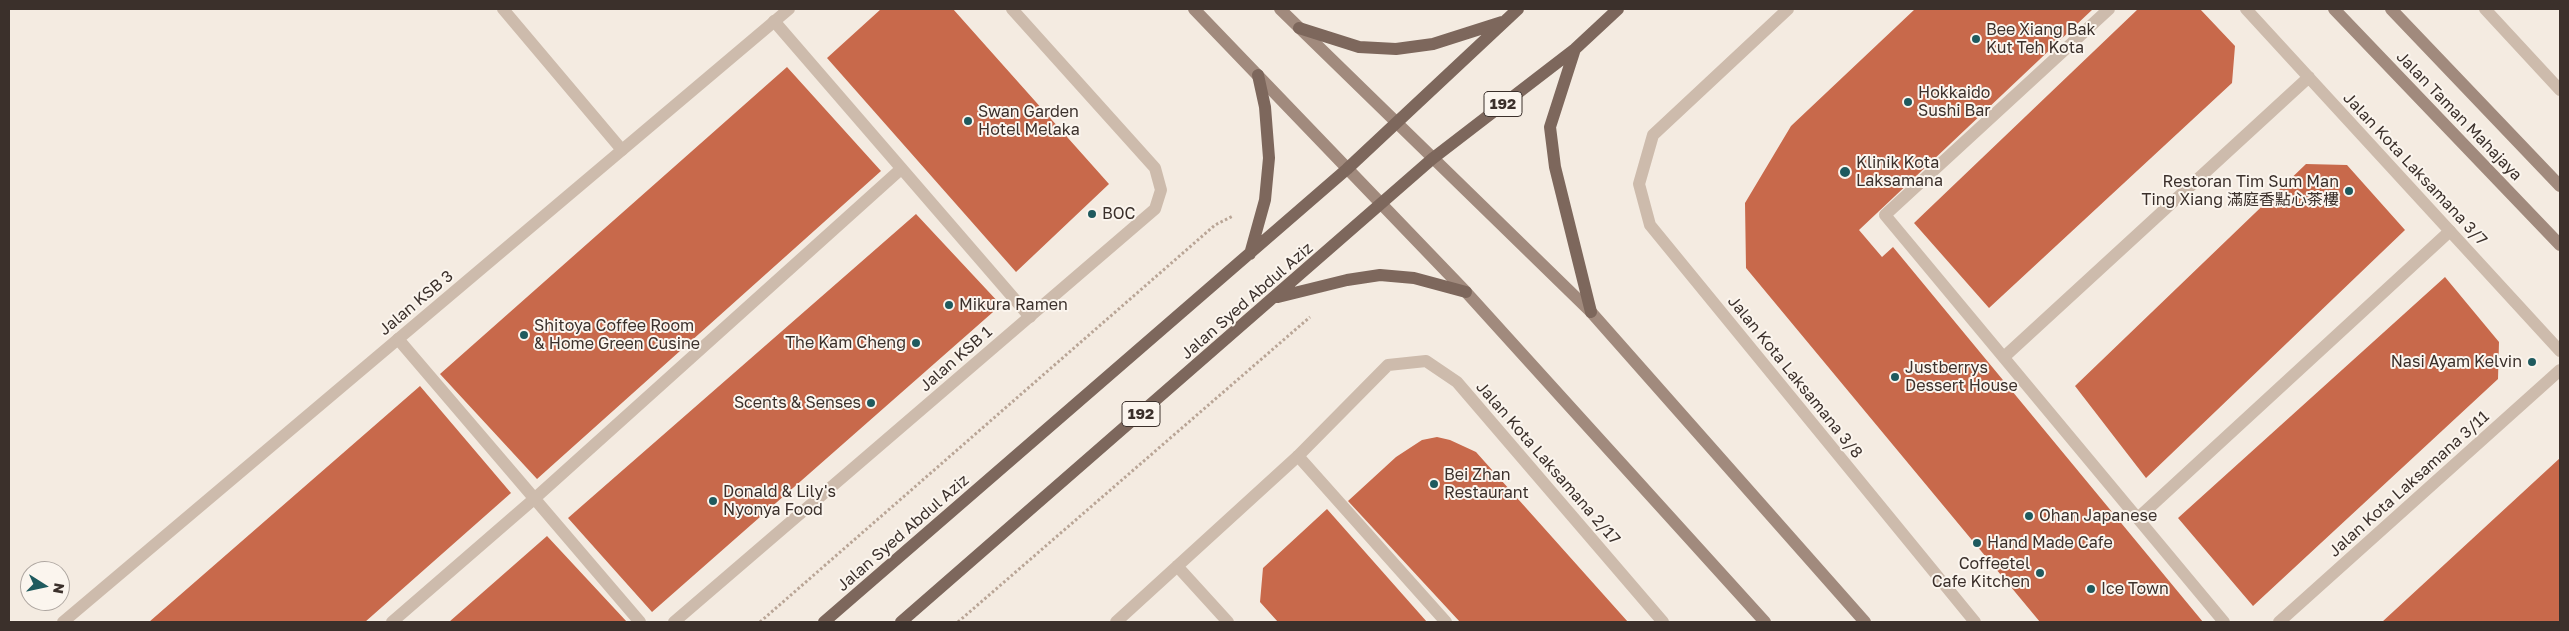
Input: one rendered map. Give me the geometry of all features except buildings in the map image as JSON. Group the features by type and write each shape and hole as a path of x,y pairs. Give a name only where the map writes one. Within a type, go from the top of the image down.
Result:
{"main road":[{"path":"1194,9 1466,292 1765,622"},
{"path":"1280,9 1591,312 1865,622"},
{"name":"Jalan Syed Abdul Aziz","path":"824,622 1347,169 1396,121 1518,9"},
{"name":"Jalan Syed Abdul Aziz","path":"901,622 1432,159 1574,49 1618,9"},
{"name":"Jalan Taman Mahajaya","path":"2334,9 2560,245"},
{"name":"Jalan Taman Mahajaya","path":"2391,9 2560,186"},
{"path":"1299,28 1359,47 1396,49 1433,44 1505,20"},
{"path":"1574,49 1550,126 1555,167 1591,312"},
{"path":"1250,254 1265,200 1269,158 1265,107 1258,75"},
{"path":"1274,298 1348,280 1380,275 1414,278 1466,292"}],"street":[{"path":"503,9 622,150"},
{"name":"Jalan KSB 3","path":"63,622 789,9"},
{"name":"Jalan KSB 1","path":"674,622 1155,209 1161,190 1155,168 1012,9"},
{"name":"Jalan Kota Laksamana 3/8","path":"1788,9 1652,135 1639,184 1650,225 1975,622"},
{"path":"2109,9 1885,215 2224,622"},
{"name":"Jalan Kota Laksamana 3/7","path":"2246,9 2560,351"},
{"path":"2485,9 2560,90"},
{"path":"774,21 1030,317"},
{"path":"2004,357 2309,77"},
{"path":"392,622 534,498 901,168"},
{"path":"2138,518 2450,231"},
{"path":"398,339 640,622"},
{"name":"Jalan Kota Laksamana 2/17","path":"1298,456 1388,365 1426,361 1457,382 1663,622"},
{"name":"Jalan Kota Laksamana 3/11","path":"2279,622 2560,370"},
{"path":"1116,622 1298,456 1446,622"},
{"path":"1177,566 1228,622"}],"path":[{"path":"760,622 1215,225"},
{"path":"958,622 1300,327"}],"place":[{"name":"Bee Xiang Bak Kut Teh Kota","path":"1976,39"},
{"name":"Hokkaido Sushi Bar","path":"1908,102"},
{"name":"Swan Garden Hotel Melaka","path":"968,121"},
{"name":"Klinik Kota Laksamana","path":"1845,172"},
{"name":"Restoran Tim Sum Man Ting Xiang 滿庭香點心茶樓","path":"2349,191"},
{"name":"BOC","path":"1092,214"},
{"name":"Mikura Ramen","path":"949,305"},
{"name":"Shitoya Coffee Room & Home Green Cusine","path":"524,335"},
{"name":"The Kam Cheng","path":"916,343"},
{"name":"Nasi Ayam Kelvin","path":"2532,362"},
{"name":"Justberrys Dessert House","path":"1895,377"},
{"name":"Scents & Senses","path":"871,403"},
{"name":"Bei Zhan Restaurant","path":"1434,484"},
{"name":"Donald & Lily's Nyonya Food","path":"713,501"},
{"name":"Ohan Japanese","path":"2029,516"},
{"name":"Hand Made Cafe","path":"1977,543"},
{"name":"Coffeetel Cafe Kitchen","path":"2040,573"},
{"name":"Ice Town","path":"2091,589"}]}
